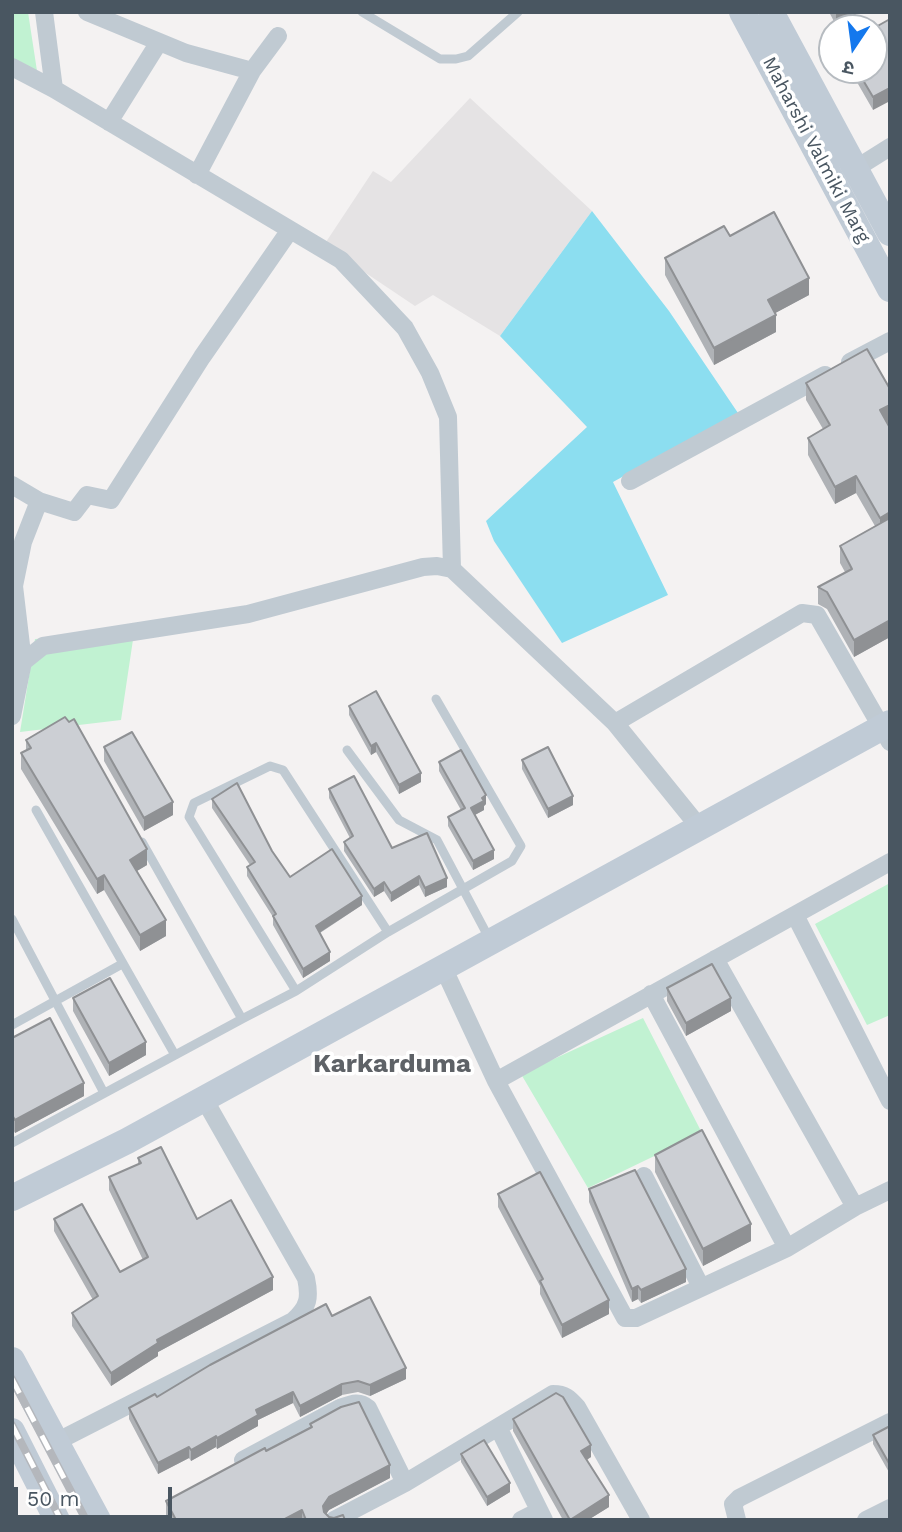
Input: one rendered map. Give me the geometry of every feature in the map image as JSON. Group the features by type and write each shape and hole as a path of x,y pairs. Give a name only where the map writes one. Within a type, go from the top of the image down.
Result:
{"street":[{"path":"44,12 54,89"},
{"path":"87,12 186,53 252,71"},
{"name":"Maharshi Valmiki Marg","path":"741,12 890,289"},
{"name":"Maharshi Valmiki Marg","path":"771,12 890,233"},
{"path":"197,175 252,71 278,36"},
{"path":"109,122 159,42"},
{"path":"12,68 54,89 341,260 405,328 430,373 448,417 452,569"},
{"path":"855,169 890,147"},
{"path":"12,485 39,501 74,512 87,495 111,500 202,357 290,230"},
{"path":"630,481 890,341"},
{"path":"12,716 23,662 14,586 23,542 39,501"},
{"path":"23,662 33,652 54,643 248,614 423,568 437,566 452,569 615,723 700,828"},
{"path":"12,1198 127,1141 203,1097 700,828 887,731 817,615 807,612 615,723"},
{"path":"496,1081 890,862"},
{"path":"795,915 890,1101"},
{"path":"715,959 855,1207"},
{"path":"443,967 496,1081 625,1318 636,1318 787,1248 855,1207 890,1190"},
{"path":"652,994 787,1248"},
{"path":"56,1442 293,1321 303,1312 309,1301 306,1278 203,1097"},
{"path":"644,1176 701,1287"},
{"path":"12,1360 99,1520"},
{"path":"334,1520 405,1483 553,1394 565,1394 577,1407 641,1520"},
{"path":"230,1468 352,1403 368,1408 405,1483"},
{"path":"737,1520 733,1504 739,1497 890,1422"},
{"path":"498,1427 542,1515 521,1520"},
{"path":"12,1431 57,1520"},
{"path":"866,1520 890,1508"}],"lane":[{"path":"362,12 440,59 468,56 518,12"},
{"path":"12,1143 296,991 387,932 512,861 521,846 436,699"},
{"path":"347,750 399,820 438,840 491,942"},
{"path":"296,991 189,817 194,803 270,766 283,769 387,932"},
{"path":"36,810 175,1055"},
{"path":"134,828 242,1019"},
{"path":"12,919 104,1093"},
{"path":"12,1025 122,964"}],"shaded area":[{"path":"470,98 592,211 500,336 433,295 415,306 324,245 373,171 391,182"}],"green space":[{"path":"12,12 28,12 37,71 12,66"},
{"path":"134,633 121,720 20,732 35,639"},
{"path":"890,883 890,1015 867,1025 815,924"},
{"path":"643,1018 702,1133 588,1188 521,1074"}],"water":[{"path":"592,211 669,311 738,413 613,482 668,595 562,643 494,541 486,521 587,427 500,336"}],"building":[{"path":"890,19 890,88 873,97 865,84 888,84"},
{"path":"774,212 809,278 768,300 776,315 714,348 665,258 724,226 730,236"},
{"path":"867,349 890,389 890,405 880,410 890,428 890,512 880,518 856,476 835,487 808,438 830,425 806,383"},
{"path":"890,518 890,620 854,640 827,592 818,587 852,569 840,546"},
{"path":"376,691 421,773 399,785 376,743 371,746 349,706"},
{"path":"65,717 69,722 74,719 147,849 130,860 166,920 140,935 104,875 97,879 21,753 31,748 26,740"},
{"path":"132,732 173,802 144,818 104,747"},
{"path":"548,747 573,796 548,809 522,760"},
{"path":"461,750 486,795 482,798 484,801 471,808 494,850 473,861 448,817 465,808 439,762"},
{"path":"354,776 392,848 427,833 447,878 425,888 419,876 391,893 384,882 374,889 344,842 353,836 329,789"},
{"path":"237,783 272,851 290,877 332,849 362,896 316,926 330,952 303,969 273,916 276,914 247,867 255,862 212,799"},
{"path":"712,964 731,998 686,1023 667,988"},
{"path":"110,978 146,1042 109,1063 73,998"},
{"path":"50,1018 84,1083 15,1120 12,1115 12,1038"},
{"path":"702,1130 751,1224 703,1249 655,1155"},
{"path":"161,1147 197,1219 231,1200 273,1277 157,1340 158,1343 111,1373 72,1313 98,1296 54,1219 82,1204 120,1272 148,1257 109,1177 141,1163 138,1158"},
{"path":"635,1170 686,1269 641,1290 638,1286 632,1289 589,1189"},
{"path":"540,1172 609,1300 562,1325 540,1281 543,1279 498,1194"},
{"path":"370,1297 406,1368 370,1385 358,1381 342,1384 300,1406 293,1392 256,1410 258,1415 217,1438 216,1436 191,1450 189,1447 158,1463 129,1408 155,1394 157,1397 210,1365 326,1304 332,1316"},
{"path":"556,1393 563,1397 591,1445 581,1451 609,1495 570,1520 513,1419"},
{"path":"359,1402 390,1465 329,1497 323,1506 324,1512 334,1518 343,1515 345,1520 306,1520 302,1510 283,1520 176,1520 166,1501 265,1448 266,1451 312,1427 310,1424 341,1407"},
{"path":"890,1426 890,1465 873,1435"},
{"path":"484,1440 510,1483 487,1497 461,1454"}],"railway":[{"path":"12,1379 86,1520"},
{"path":"12,1425 61,1520"}],"district":[{"name":"Karkarduma","path":"392,1064"}]}
